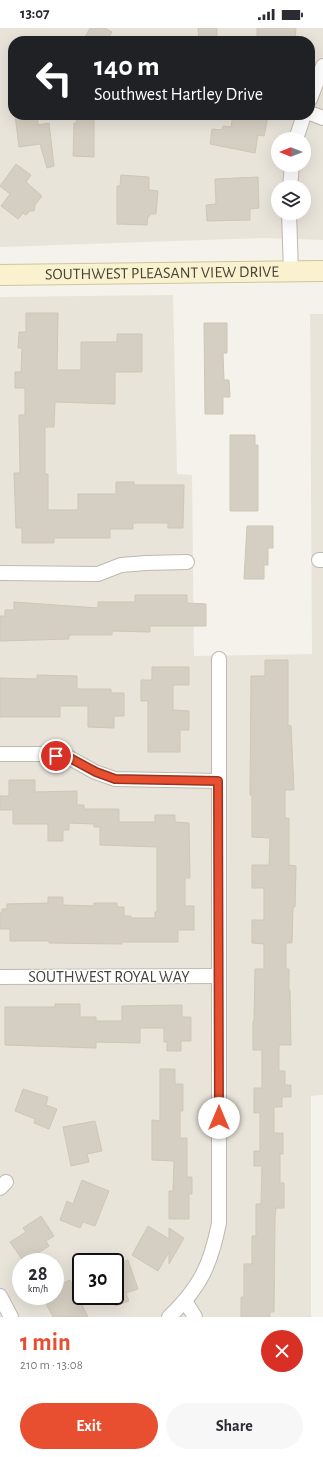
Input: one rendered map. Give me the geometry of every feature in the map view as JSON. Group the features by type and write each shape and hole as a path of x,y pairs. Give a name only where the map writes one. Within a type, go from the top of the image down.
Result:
{"main road":[{"name":"SOUTHWEST PLEASANT VIEW DRIVE","path":"0,275 323,271"}],"street":[{"path":"315,86 323,66"},
{"path":"298,132 302,120"},
{"path":"290,220 291,271"},
{"path":"0,573 98,574 121,565 146,562 186,562"},
{"path":"169,1317 185,1301 200,1280 209,1262 219,1223 219,659"},
{"path":"0,754 43,754 68,757 96,772 115,779 218,781"},
{"name":"SOUTHWEST ROYAL WAY","path":"0,977 219,976"},
{"path":"0,1296 11,1317"},
{"path":"185,1301 195,1317"}],"shaded area":[{"path":"0,28 323,28 323,240 265,238 0,247"},
{"path":"173,295 177,474 192,475 194,656 312,654 310,314 323,314 323,1095 311,1096 311,1317 0,1317 0,297"}],"building":[{"path":"90,28 105,28 112,32 110,36 86,36"},
{"path":"198,28 217,28 217,36 199,36"},
{"path":"257,28 296,28 295,36 257,36"},
{"path":"16,120 38,120 38,125 49,123 54,166 47,168 40,144 19,147"},
{"path":"76,120 94,120 94,157 73,156 74,123 76,124"},
{"path":"232,120 267,120 264,136 258,135 255,153 210,144 212,129 222,130 223,126 231,127"},
{"path":"16,164 31,175 26,182 42,196 35,205 34,211 30,211 26,215 23,213 18,219 1,206 10,194 0,186"},
{"path":"121,175 149,177 149,190 158,191 156,214 150,214 150,216 148,216 147,225 117,224 117,186 120,186"},
{"path":"258,177 259,208 250,209 250,220 207,221 206,205 216,204 215,179"},
{"path":"26,313 58,313 57,370 81,370 81,342 117,342 117,334 142,334 142,372 115,372 115,404 55,402 54,427 45,427 45,474 48,474 48,510 78,510 78,494 116,494 116,482 134,482 134,485 184,485 183,528 168,528 168,523 133,523 133,529 110,529 110,538 54,538 54,543 22,543 22,528 16,528 14,473 20,473 19,415 25,415 25,388 15,388 15,372 21,372 22,348 18,348 19,332 26,332"},
{"path":"204,323 227,323 227,353 223,353 224,380 229,380 230,397 223,397 223,414 205,414"},
{"path":"230,435 255,435 255,445 258,445 258,511 230,511"},
{"path":"247,526 273,526 273,548 268,548 268,565 264,565 264,579 244,579"},
{"path":"135,595 187,595 187,603 206,604 206,626 150,626 150,632 112,631 112,635 69,635 69,639 0,641 0,616 5,616 5,610 14,610 14,602 98,608 98,602 135,602"},
{"path":"265,660 288,660 288,725 291,726 294,790 285,790 285,818 289,818 289,865 296,866 292,943 286,943 286,969 289,969 291,1045 279,1045 279,1071 285,1071 285,1085 291,1085 291,1097 282,1097 282,1107 274,1107 274,1133 283,1133 283,1154 280,1154 280,1183 284,1183 284,1208 276,1208 275,1217 274,1312 270,1312 270,1317 241,1317 241,1297 244,1297 244,1264 252,1264 252,1236 256,1236 256,1204 261,1204 262,1166 254,1166 254,1151 260,1151 260,1113 254,1113 254,1088 262,1088 262,1050 253,1050 253,1021 255,969 264,969 264,944 252,943 252,920 264,920 264,888 252,888 252,865 269,865 270,838 252,837 252,795 250,795 251,676 265,676"},
{"path":"152,667 189,667 189,685 173,685 173,710 189,711 189,730 180,730 180,752 148,752 148,701 141,701 141,680 152,680"},
{"path":"37,675 77,676 77,689 111,689 111,693 124,693 124,716 114,716 114,728 88,727 88,706 60,706 60,717 0,717 0,678 37,679"},
{"path":"9,780 35,780 35,792 77,791 77,805 84,805 84,809 119,809 119,822 155,822 155,815 175,815 175,822 189,823 190,878 185,878 185,906 194,906 194,930 178,930 178,942 122,942 122,944 10,941 10,929 0,929 0,913 2,913 2,909 7,909 7,904 48,903 48,897 63,897 63,905 94,906 94,903 117,903 117,907 124,907 124,916 131,916 131,918 155,918 155,912 157,912 157,847 100,845 100,827 94,827 94,824 69,823 69,830 63,830 63,841 48,841 48,824 13,824 13,810 0,810 0,796 9,796"},
{"path":"55,1004 80,1004 80,1017 96,1017 96,1021 122,1021 122,1006 182,1005 182,1017 191,1017 191,1041 181,1041 181,1051 167,1051 167,1042 164,1042 164,1028 140,1028 140,1043 96,1042 96,1048 5,1045 5,1007 55,1007"},
{"path":"160,1069 175,1069 175,1084 183,1084 183,1111 180,1111 180,1138 187,1138 187,1177 192,1177 192,1194 189,1194 189,1219 169,1219 169,1191 173,1191 174,1161 152,1160 152,1120 160,1121"},
{"path":"23,1089 48,1097 46,1105 57,1109 49,1129 34,1123 35,1119 15,1111"},
{"path":"95,1121 102,1151 87,1154 89,1162 71,1166 63,1127"},
{"path":"82,1180 109,1191 95,1226 83,1222 80,1228 60,1220 67,1201 73,1204"},
{"path":"41,1216 54,1236 46,1241 49,1246 38,1253 18,1253 10,1242 26,1232 23,1228"},
{"path":"148,1226 169,1239 169,1228 184,1238 169,1264 169,1252 158,1271 132,1255"},
{"path":"128,1260 138,1289 126,1293 129,1301 124,1303 124,1262"},
{"path":"70,1280 72,1284 72,1305 82,1305 88,1317 53,1317 47,1305 64,1305 64,1283"}],"route":[{"path":"56,756 68,757 96,772 115,779 218,781 219,1118"}]}
